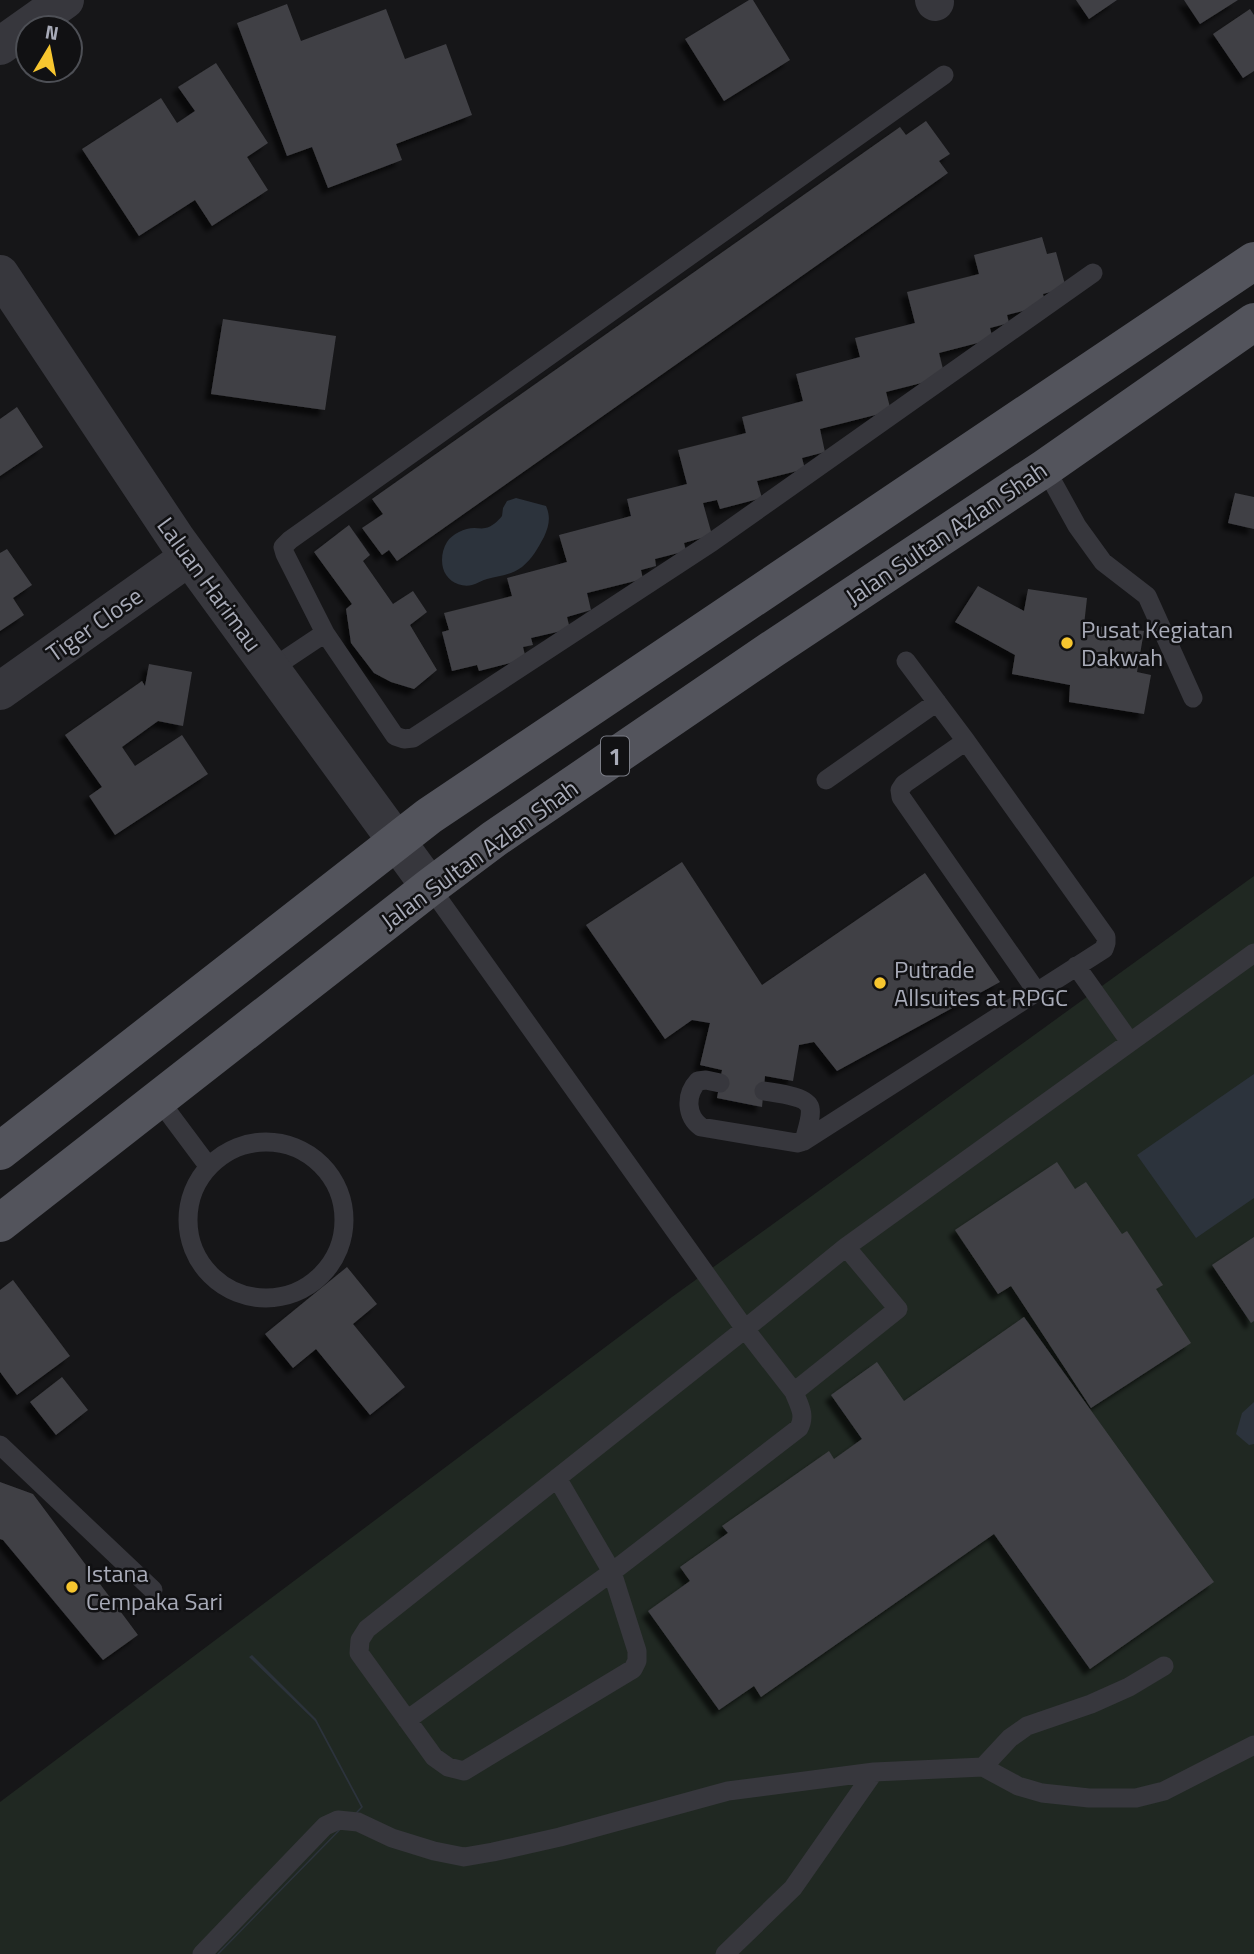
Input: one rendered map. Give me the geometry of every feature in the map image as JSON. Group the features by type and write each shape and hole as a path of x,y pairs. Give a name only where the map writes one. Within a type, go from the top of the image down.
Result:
{"main road":[{"name":"1","path":"0,1151 429,816 1254,261"},
{"name":"Jalan Sultan Azlan Shah","path":"0,1223 494,839 1045,468 1254,322"}],"street":[{"path":"0,46 65,0"},
{"name":"Laluan Harimau","path":"0,274 189,557 430,887"},
{"name":"Tiger Close","path":"0,691 189,557"}],"lane":[{"path":"944,75 283,547 325,633 395,736 413,738 712,542 1093,273"},
{"path":"1045,468 1077,526 1103,562 1147,596 1193,698"},
{"path":"271,669 325,633"},
{"path":"720,1083 698,1081 693,1087 688,1111 693,1121 701,1127 797,1143 804,1141 1104,949 1106,937 906,661"},
{"path":"825,780 937,702"},
{"path":"966,741 904,784 900,790 901,797 1037,992"},
{"path":"407,1720 612,1572 799,1428 803,1422 803,1414 794,1392 745,1329 430,887"},
{"path":"557,1478 612,1572 637,1651 637,1661 633,1669 464,1771 449,1767 435,1757 359,1653 360,1640 367,1629 846,1247 1254,953"},
{"path":"1076,966 1130,1042"},
{"path":"764,1091 807,1103 810,1109 804,1141"},
{"path":"159,1100 209,1167"},
{"path":"255,1142 282,1143 307,1153 327,1170 341,1193 346,1219 341,1245 329,1268 311,1285 288,1296 262,1298 238,1293 216,1280 199,1261 189,1237 188,1212 195,1188 209,1167 230,1150 255,1142"},
{"path":"794,1392 898,1309 846,1247"},
{"path":"0,1445 153,1590"},
{"path":"983,1767 1010,1738 1027,1726 1091,1704 1129,1687 1164,1665"},
{"path":"202,1954 325,1826 338,1820 358,1822 413,1845 464,1857 560,1837 728,1791 874,1772 983,1767 1018,1786 1042,1793 1089,1798 1136,1798 1164,1791 1254,1745"},
{"path":"725,1954 793,1888 874,1772"}],"shaded area":[{"path":"516,498 546,506 548,510 547,529 532,557 514,572 467,586 450,579 442,562 444,548 449,539 467,529 484,528 497,522 507,501"},
{"path":"1254,876 1254,1954 0,1954 0,1802 672,1297"},
{"path":"1254,1074 1254,1198 1196,1238 1137,1155"},
{"path":"1254,1402 1254,1444 1249,1445 1236,1434 1242,1413"},
{"path":"252,1655 316,1719 363,1807 217,1954 361,1807 315,1721 249,1657"}],"building":[{"path":"753,0 790,60 724,101 685,39"},
{"path":"1076,0 1117,0 1089,19"},
{"path":"1184,0 1238,0 1200,24"},
{"path":"287,4 301,41 386,9 405,59 446,44 472,115 396,144 402,160 328,188 312,147 287,156 237,23"},
{"path":"1250,9 1254,15 1254,71 1243,78 1213,34"},
{"path":"216,63 268,143 247,157 268,190 212,226 195,200 139,236 82,149 161,98 177,123 195,111 178,87"},
{"path":"926,121 950,154 939,161 948,173 397,561 389,550 382,555 362,528 383,514 372,499 900,127 906,135"},
{"path":"1042,237 1047,254 1056,252 1066,288 1043,294 1046,305 1007,315 1009,323 990,328 993,339 939,353 945,377 886,392 891,411 820,429 825,452 802,458 805,469 757,481 762,498 720,509 717,500 703,503 712,535 684,543 686,551 655,559 656,566 641,570 643,579 587,593 591,610 567,617 570,629 531,638 533,645 523,647 526,659 479,671 477,665 452,671 442,632 449,630 444,613 512,596 507,578 567,562 559,535 631,516 627,499 687,484 678,450 746,433 742,417 803,401 796,374 860,357 855,338 915,323 907,292 979,274 974,255"},
{"path":"223,319 336,336 325,410 211,394"},
{"path":"17,407 43,447 0,476 0,419"},
{"path":"1235,493 1254,497 1254,529 1228,523"},
{"path":"349,525 370,555 363,561 393,604 413,591 427,612 410,625 437,670 414,689 374,673 351,643 346,609 352,604 314,552"},
{"path":"7,549 32,585 13,598 24,615 0,631 0,553"},
{"name":"Pusat Kegiatan Dakwah","path":"978,586 1024,611 1028,589 1087,598 1084,625 1144,631 1137,672 1151,675 1144,714 1069,702 1070,685 1012,674 1015,655 955,622"},
{"path":"149,664 192,672 183,726 158,721 122,747 135,766 182,735 208,774 115,835 89,796 102,787 65,735 142,681 145,686"},
{"name":"Putrade Allsuites at RPGC","path":"682,862 762,985 925,873 1000,982 837,1071 814,1042 799,1045 793,1081 765,1076 762,1107 717,1098 722,1070 700,1065 710,1023 692,1020 665,1039 586,925"},
{"path":"1057,1162 1075,1189 1086,1182 1122,1234 1127,1231 1163,1285 1156,1289 1191,1343 1091,1408 1011,1286 998,1294 955,1230"},
{"path":"1254,1237 1254,1321 1251,1323 1212,1265"},
{"path":"347,1267 377,1304 353,1324 405,1387 370,1415 316,1349 293,1368 265,1334"},
{"path":"13,1280 70,1356 17,1395 0,1372 0,1290"},
{"path":"1024,1317 1214,1582 1090,1669 994,1534 761,1697 754,1686 719,1710 648,1611 690,1581 680,1567 728,1533 722,1526 829,1451 834,1459 862,1439 831,1395 877,1362 904,1401"},
{"path":"62,1377 88,1410 56,1435 30,1402"},
{"name":"Istana Cempaka Sari","path":"0,1482 33,1494 138,1635 103,1660 0,1539"}],"place":[{"name":"Pusat Kegiatan Dakwah","path":"1067,643"},
{"name":"Putrade Allsuites at RPGC","path":"880,983"},
{"name":"Istana Cempaka Sari","path":"72,1587"}]}
